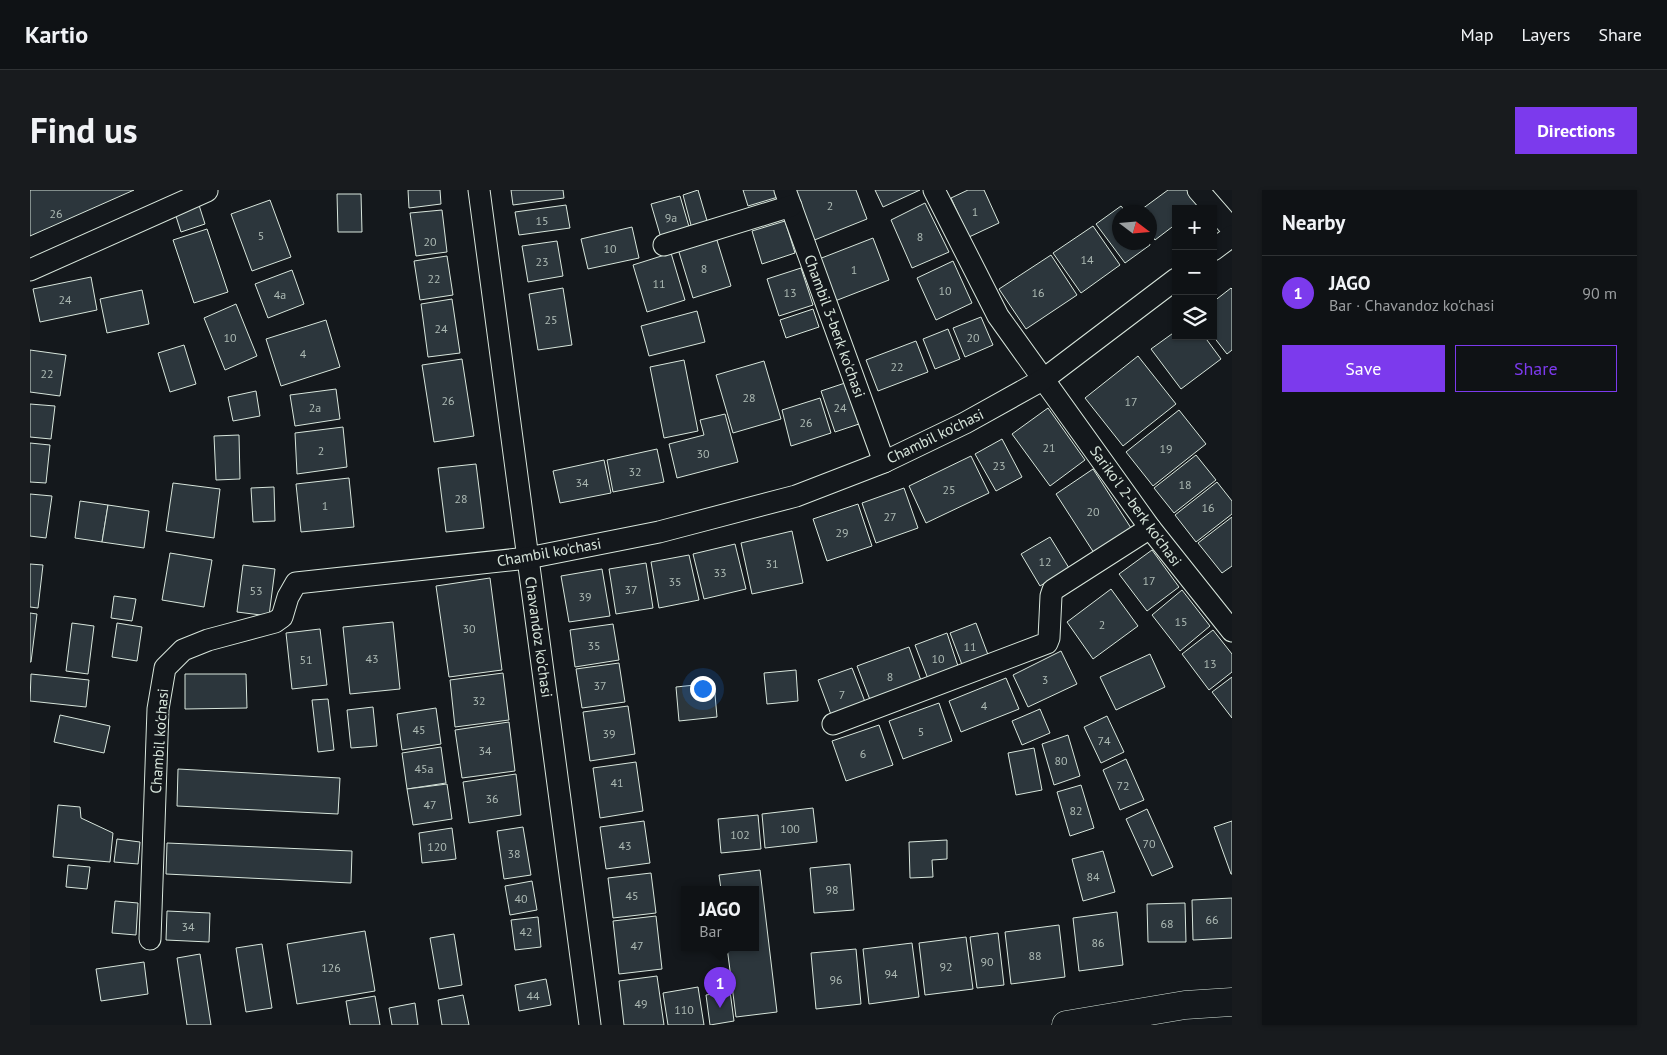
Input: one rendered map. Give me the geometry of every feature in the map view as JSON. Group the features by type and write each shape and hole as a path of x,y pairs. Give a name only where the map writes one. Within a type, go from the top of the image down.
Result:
{"main road":[{"path":"1066,1025 1185,1005 1232,1002"}],"street":[{"name":"Chavandoz ko'chasi","path":"479,190 590,1025"},
{"name":"Sariko'l 2-berk ko'chasi","path":"934,190 998,316 1150,528 1232,631"},
{"path":"1198,190 1232,229"},
{"path":"30,270 207,191"},
{"path":"664,245 788,198"},
{"name":"Chambil 3-berk ko'chasi","path":"788,198 884,462"},
{"path":"1217,247 1232,236"},
{"name":"Chambil ko'chasi","path":"150,939 158,709 165,668 183,650 208,640 275,622 282,617 288,596 296,583 528,558 659,532 796,496 884,462 965,423 1044,379 1172,282"},
{"path":"834,724 1047,643 1053,590 1150,528"}],"building":[{"path":"30,190 134,190 30,236"},
{"path":"408,190 440,190 441,204 409,208"},
{"path":"511,190 563,190 564,198 513,205"},
{"path":"698,190 708,224 692,229 683,195"},
{"path":"743,190 776,190 778,197 748,206"},
{"path":"792,190 856,190 867,219 812,241"},
{"path":"875,190 920,190 883,207"},
{"path":"968,190 984,190 999,223 969,237 951,198"},
{"path":"1168,190 1193,190 1203,204 1172,205 1172,227 1157,238 1157,205 1148,205"},
{"path":"337,194 361,194 362,232 338,232"},
{"path":"680,196 690,230 661,238 651,204"},
{"path":"270,200 291,257 252,271 231,214"},
{"path":"198,202 205,224 181,232 174,210"},
{"path":"925,203 949,252 912,268 891,220"},
{"path":"566,205 570,228 519,235 515,212"},
{"path":"442,210 447,252 416,256 410,213"},
{"path":"1112,212 1112,246 1096,224"},
{"path":"785,221 795,253 762,264 752,231"},
{"path":"1093,226 1120,265 1081,293 1053,253"},
{"path":"632,227 639,258 588,269 581,239"},
{"path":"207,229 228,292 194,303 173,240"},
{"path":"716,237 731,286 693,298 678,249"},
{"path":"873,238 889,280 835,301 819,259"},
{"path":"557,241 563,276 528,282 522,246"},
{"path":"1115,250 1143,250 1125,263"},
{"path":"671,253 685,300 647,312 633,265"},
{"path":"1051,255 1077,295 1026,329 999,289"},
{"path":"447,256 453,295 420,300 414,261"},
{"path":"953,261 972,303 936,320 917,278"},
{"path":"801,268 813,305 779,316 767,279"},
{"path":"292,270 304,304 268,318 255,284"},
{"path":"91,277 97,310 40,322 33,289"},
{"path":"563,288 572,345 538,350 529,294"},
{"path":"1232,289 1232,350 1227,354 1216,340 1217,299"},
{"path":"142,290 149,324 107,333 100,299"},
{"path":"452,299 460,353 428,357 421,304"},
{"path":"236,304 257,356 225,370 204,318"},
{"path":"813,309 819,327 786,338 780,320"},
{"path":"697,311 705,342 649,356 641,326"},
{"path":"981,317 993,345 965,357 953,328"},
{"path":"326,320 340,367 281,386 266,339"},
{"path":"948,329 960,359 935,369 923,339"},
{"path":"1172,334 1172,340 1207,340 1221,359 1181,389 1151,349"},
{"path":"916,341 928,372 878,391 866,360"},
{"path":"184,345 196,384 170,392 158,353"},
{"path":"30,350 66,355 60,396 30,392"},
{"path":"1138,356 1176,404 1123,446 1085,398"},
{"path":"462,359 474,436 434,442 422,365"},
{"path":"684,360 698,431 664,438 650,367"},
{"path":"764,361 781,419 733,433 716,375"},
{"path":"845,383 859,424 835,432 821,391"},
{"path":"336,389 340,419 295,426 290,395"},
{"path":"256,391 260,416 233,421 228,397"},
{"path":"820,398 831,433 791,446 782,410"},
{"path":"30,404 55,406 51,439 30,437"},
{"path":"1048,408 1085,460 1050,486 1012,434"},
{"path":"1179,410 1206,444 1153,486 1126,452"},
{"path":"725,414 738,462 677,478 669,444 704,435 700,420"},
{"path":"343,427 347,467 297,474 295,433"},
{"path":"239,435 240,479 216,480 214,436"},
{"path":"1002,439 1022,477 996,491 975,454"},
{"path":"30,443 50,445 46,483 30,482"},
{"path":"657,449 664,482 613,492 607,460"},
{"path":"1196,455 1216,480 1174,513 1154,488"},
{"path":"971,456 989,493 926,523 909,486"},
{"path":"604,460 611,493 560,503 553,471"},
{"path":"476,464 484,528 446,532 438,468"},
{"path":"1093,469 1131,528 1094,553 1056,494"},
{"path":"349,478 354,527 301,532 296,484"},
{"path":"1217,482 1232,501 1232,514 1196,542 1175,515"},
{"path":"173,483 220,489 214,538 166,531"},
{"path":"274,487 275,521 253,522 251,488"},
{"path":"904,488 918,528 876,543 862,503"},
{"path":"30,494 52,496 46,538 30,536"},
{"path":"80,501 108,505 102,542 75,538"},
{"path":"858,504 872,546 827,561 813,519"},
{"path":"108,505 149,511 144,548 102,542"},
{"path":"1232,517 1232,566 1222,573 1198,543"},
{"path":"792,531 803,583 752,594 741,543"},
{"path":"1050,537 1069,568 1040,586 1021,554"},
{"path":"735,544 746,589 704,599 693,554"},
{"path":"1152,550 1179,587 1147,611 1119,574"},
{"path":"170,553 212,560 204,607 162,600"},
{"path":"689,555 699,600 659,608 651,562"},
{"path":"646,563 653,608 616,614 609,569"},
{"path":"30,564 43,565 38,608 30,607"},
{"path":"243,565 275,569 269,616 237,612"},
{"path":"602,569 610,616 569,622 561,576"},
{"path":"490,578 502,670 449,677 436,586"},
{"path":"1111,589 1138,626 1093,659 1067,622"},
{"path":"1182,590 1210,626 1180,651 1152,615"},
{"path":"114,596 136,599 132,621 111,618"},
{"path":"30,613 37,614 31,662 30,662"},
{"path":"393,622 400,689 350,694 343,627"},
{"path":"72,623 94,626 88,674 66,671"},
{"path":"117,623 142,627 137,661 112,657"},
{"path":"976,623 990,660 964,670 950,633"},
{"path":"613,624 619,660 575,667 570,630"},
{"path":"320,629 327,685 292,689 286,633"},
{"path":"1213,630 1232,654 1232,672 1209,690 1182,654"},
{"path":"947,633 960,672 930,684 915,645"},
{"path":"909,647 923,686 872,705 857,666"},
{"path":"1061,651 1077,684 1028,707 1013,675"},
{"path":"1150,654 1165,687 1116,710 1100,677"},
{"path":"619,663 625,702 582,708 576,669"},
{"path":"852,668 867,707 833,720 818,680"},
{"path":"796,670 798,701 767,704 764,673"},
{"path":"503,673 509,720 455,727 450,680"},
{"path":"31,674 89,680 86,707 30,701"},
{"path":"185,674 246,674 247,708 185,709"},
{"path":"1232,677 1232,718 1212,692"},
{"path":"1006,678 1019,709 961,732 949,701"},
{"path":"714,683 717,717 679,721 676,687"},
{"path":"328,699 334,750 318,752 312,700"},
{"path":"939,703 952,741 903,759 889,721"},
{"path":"628,706 635,754 590,761 583,712"},
{"path":"373,707 377,746 351,748 347,710"},
{"path":"436,708 441,744 402,750 397,714"},
{"path":"1040,709 1050,733 1022,745 1012,721"},
{"path":"60,715 110,726 104,753 54,742"},
{"path":"1107,716 1124,752 1101,763 1084,727"},
{"path":"509,722 515,771 462,778 455,730"},
{"path":"879,725 893,765 846,781 832,741"},
{"path":"1068,735 1080,776 1054,785 1042,744"},
{"path":"441,747 446,783 407,789 402,753"},
{"path":"1034,748 1042,790 1016,795 1008,753"},
{"path":"1126,759 1144,800 1120,810 1103,770"},
{"path":"636,762 643,811 600,818 593,768"},
{"path":"178,769 340,778 338,814 177,806"},
{"path":"516,774 521,815 469,823 463,782"},
{"path":"447,784 452,819 413,825 407,789"},
{"path":"1081,785 1094,828 1070,836 1057,792"},
{"path":"58,805 80,807 81,818 113,833 110,862 53,857"},
{"path":"813,808 817,842 765,848 762,814"},
{"path":"1147,809 1173,867 1152,876 1126,819"},
{"path":"758,815 761,849 721,853 718,819"},
{"path":"644,821 650,863 606,869 600,827"},
{"path":"1232,821 1232,874 1231,874 1214,827"},
{"path":"523,827 531,875 504,879 497,831"},
{"path":"452,828 456,859 422,863 419,833"},
{"path":"117,839 140,842 138,864 114,862"},
{"path":"947,840 947,859 932,860 933,877 910,878 909,842"},
{"path":"167,843 352,851 351,883 166,874"},
{"path":"1103,851 1115,892 1083,901 1072,859"},
{"path":"850,864 854,910 814,913 810,868"},
{"path":"68,865 90,867 87,889 66,887"},
{"path":"760,870 777,1012 736,1017 728,951 759,951 759,886 721,886 719,875"},
{"path":"651,873 656,913 613,918 608,878"},
{"path":"532,881 537,910 510,915 505,886"},
{"path":"1232,898 1232,938 1193,940 1192,900"},
{"path":"115,901 138,903 136,935 112,933"},
{"path":"1185,903 1186,942 1148,942 1147,904"},
{"path":"167,911 210,913 209,942 166,940"},
{"path":"1117,912 1123,965 1079,971 1073,918"},
{"path":"656,916 662,969 619,974 613,921"},
{"path":"538,917 541,947 515,950 511,920"},
{"path":"1059,925 1065,977 1011,984 1005,932"},
{"path":"365,931 375,991 297,1004 287,944"},
{"path":"998,933 1004,985 977,988 970,937"},
{"path":"454,934 462,985 439,989 430,938"},
{"path":"966,937 973,989 925,995 919,943"},
{"path":"912,943 919,997 869,1004 863,949"},
{"path":"262,944 272,1008 246,1012 236,948"},
{"path":"856,949 861,1004 816,1009 811,953"},
{"path":"200,954 211,1025 187,1025 177,958"},
{"path":"144,962 148,994 101,1001 96,969"},
{"path":"657,976 664,1025 624,1025 619,981"},
{"path":"546,979 551,1005 519,1011 515,985"},
{"path":"698,987 704,1025 668,1025 663,993"},
{"path":"730,991 734,1021 710,1025 706,995"},
{"path":"463,995 469,1025 442,1025 438,1000"},
{"path":"375,996 380,1025 350,1025 346,1001"},
{"path":"415,1003 418,1025 392,1025 389,1008"}],"place":[{"name":"JAGO","path":"720,1008"}]}
